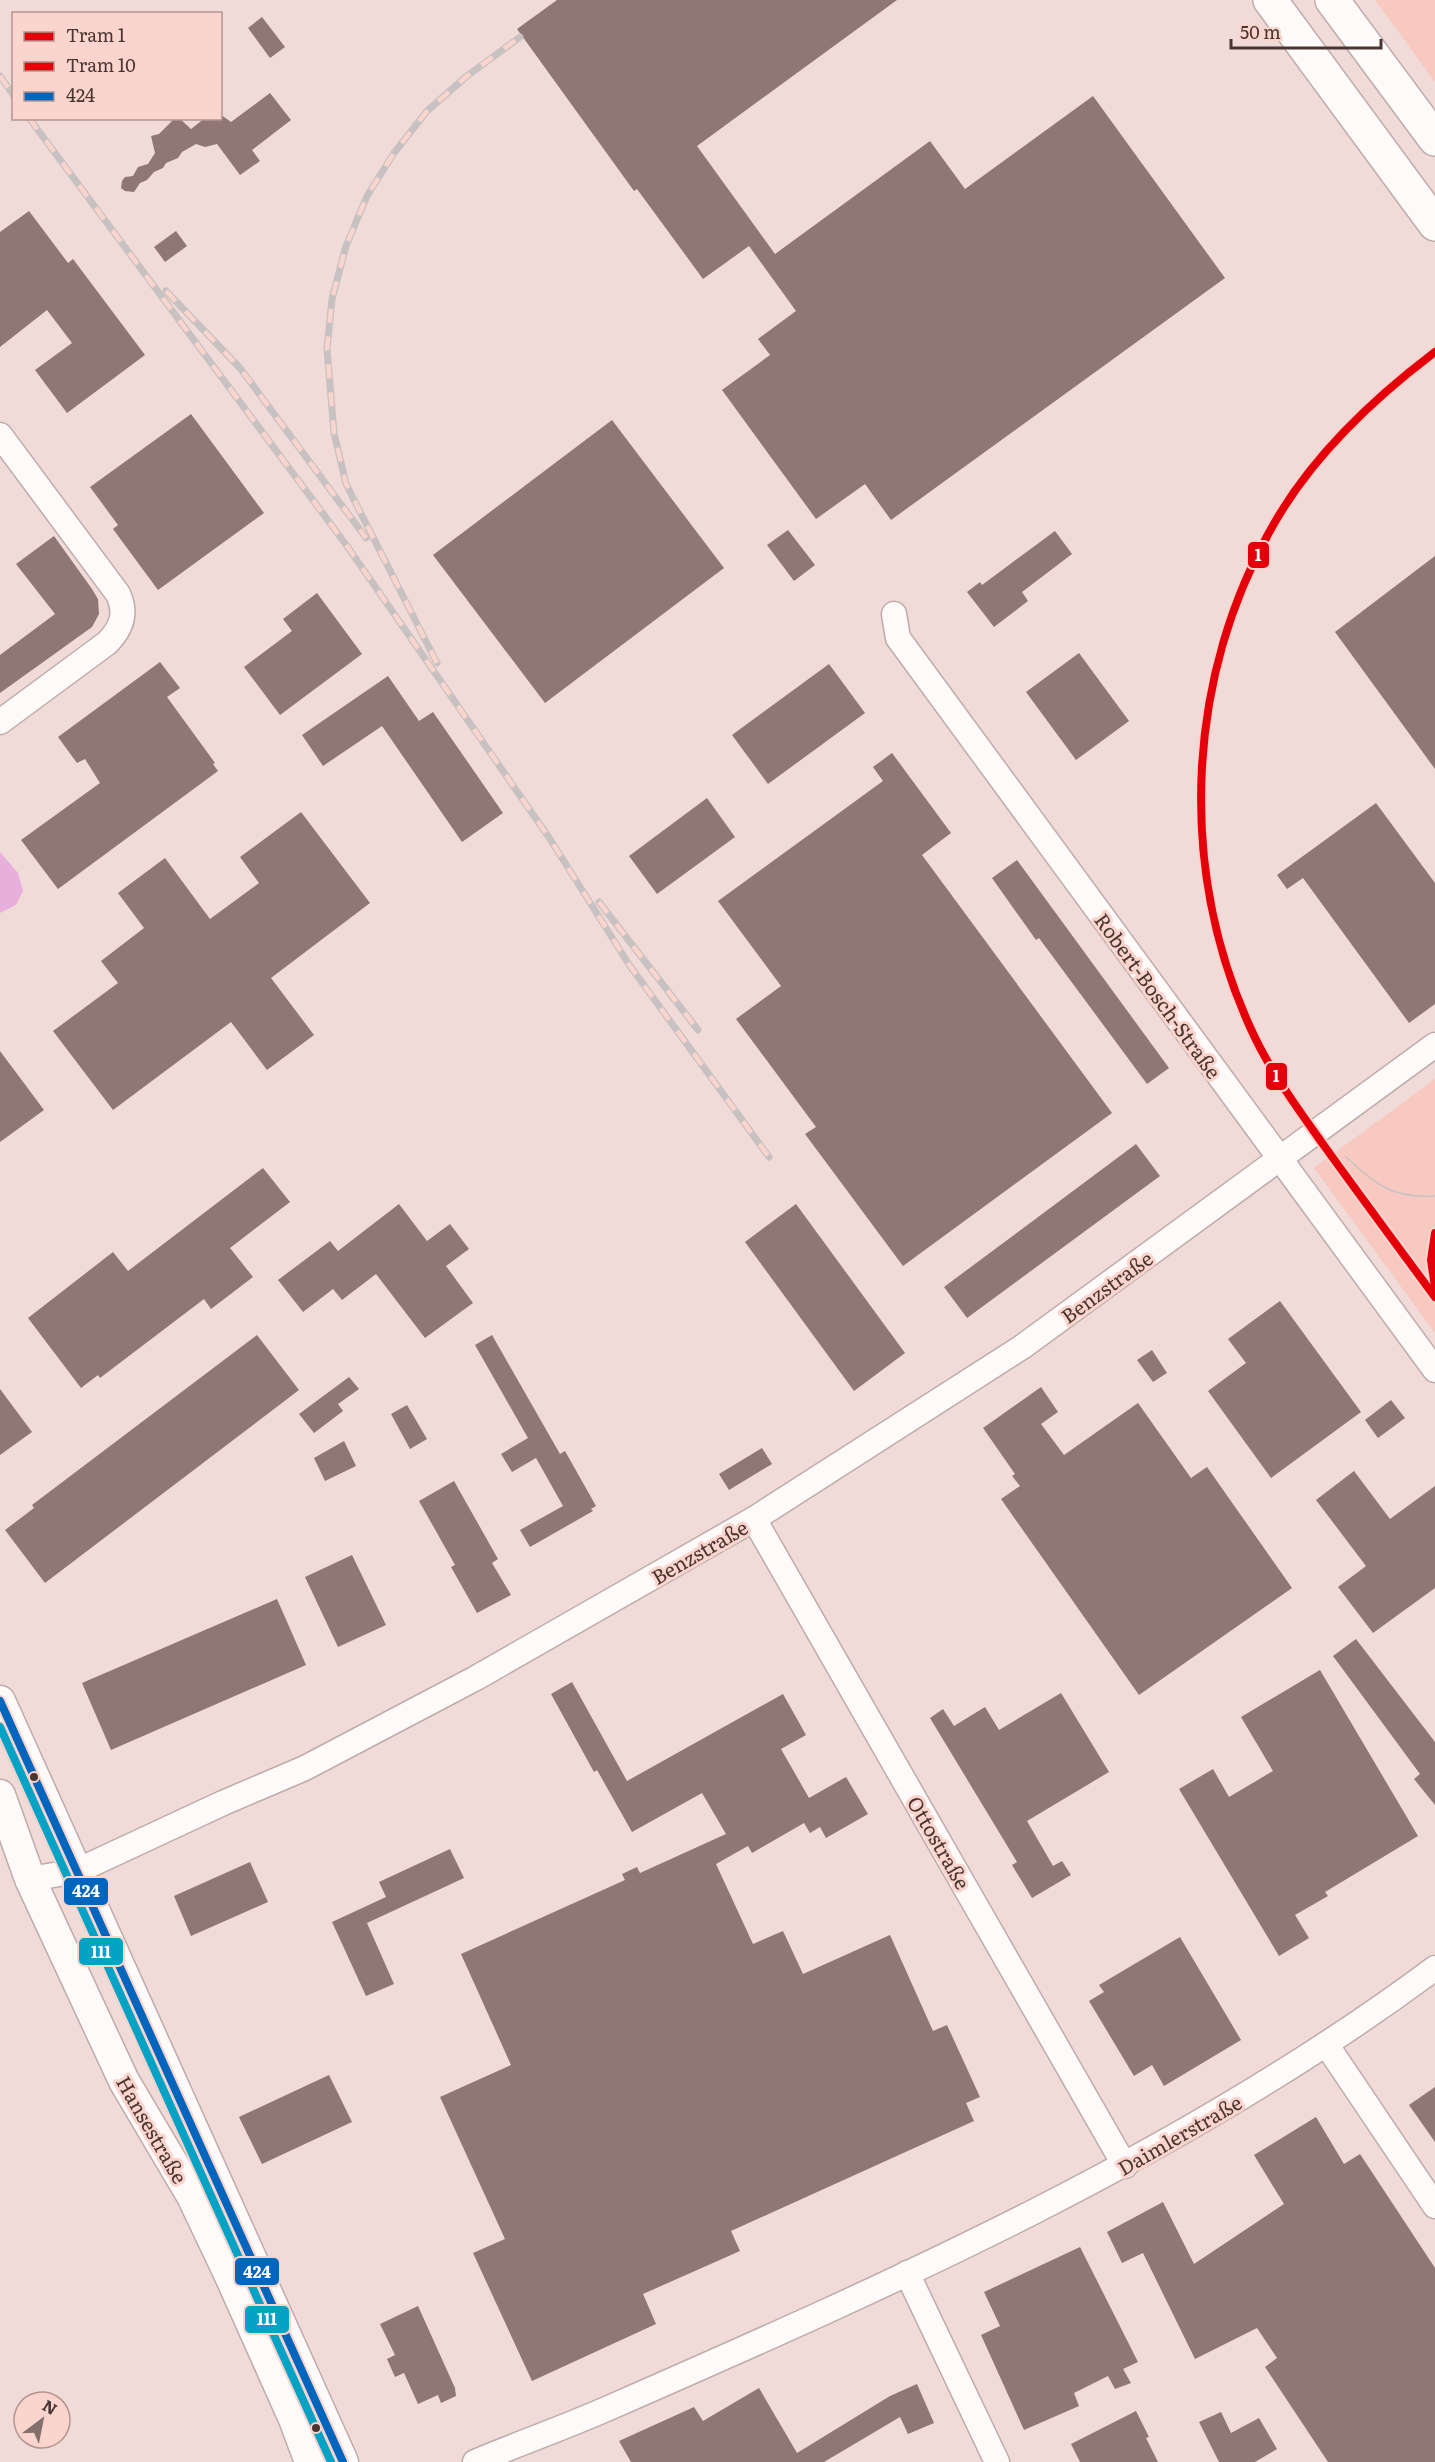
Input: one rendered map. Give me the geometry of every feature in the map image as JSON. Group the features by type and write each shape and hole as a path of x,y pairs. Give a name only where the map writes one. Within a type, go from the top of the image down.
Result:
{"highway":[{"path":"1270,0 1435,224"},
{"path":"1332,0 1435,139"}],"main road":[{"name":"Hansestraße","path":"0,1701 343,2462"},
{"name":"Hansestraße","path":"0,1795 30,1879 124,2081 192,2196 294,2419 310,2462"}],"street":[{"path":"0,435 118,594 123,604 123,617 119,629 106,643 0,722"},
{"name":"Robert-Bosch-Straße","path":"894,614 898,638 1435,1370"},
{"name":"Benzstraße","path":"30,1879 77,1871 304,1768 391,1724 614,1601 754,1519 1022,1347 1435,1045"},
{"name":"Ottostraße","path":"754,1519 1125,2166"},
{"name":"Daimlerstraße","path":"475,2462 608,2408 908,2273 1125,2166 1227,2107 1326,2044 1435,1968"},
{"path":"1326,2044 1435,2206"},
{"path":"908,2273 997,2462"}],"shaded area":[{"path":"1375,0 1435,0 1435,82"},
{"path":"0,852 18,873 23,891 16,905 0,913"},
{"path":"1435,1079 1435,1333 1314,1168"}],"building":[{"path":"557,0 897,0 697,146 775,254 930,141 965,189 1093,96 1225,278 891,520 865,484 816,519 722,390 770,355 758,339 796,311 749,246 703,279 637,189 634,191 517,29"},
{"path":"262,17 285,47 270,58 248,28"},
{"path":"270,93 291,120 252,150 260,161 240,175 217,144 205,147 196,144 154,172 147,180 140,183 134,192 121,188 125,177 133,176 138,167 148,164 155,153 151,136 159,134 173,120 181,120 191,129 202,120 222,120 222,115 231,122"},
{"path":"29,211 68,263 73,259 145,355 67,413 35,370 72,343 47,310 0,347 0,232"},
{"path":"176,231 187,246 165,262 154,247"},
{"path":"191,414 264,513 158,590 113,529 118,525 90,487"},
{"path":"612,420 724,568 545,703 433,555"},
{"path":"788,530 815,565 794,581 767,545"},
{"path":"1055,531 1072,554 1022,592 1028,601 994,627 967,592 980,582 982,585"},
{"path":"54,536 98,599 99,614 92,627 0,693 0,655 55,614 16,564"},
{"path":"1435,556 1435,769 1335,632"},
{"path":"317,593 362,654 280,715 244,667 292,631 283,619"},
{"path":"1079,653 1129,721 1076,760 1026,692"},
{"path":"160,662 180,688 167,697 215,763 213,764 218,771 58,889 21,840 100,783 85,759 77,763 58,737"},
{"path":"829,664 865,713 768,784 732,735"},
{"path":"388,676 419,721 433,712 503,813 462,842 382,726 323,766 302,735"},
{"path":"892,753 951,833 922,855 1112,1113 903,1266 805,1134 816,1127 736,1019 781,986 718,901 883,781 873,767"},
{"path":"707,798 735,837 657,894 629,856"},
{"path":"1376,803 1435,883 1435,1004 1409,1023 1303,878 1287,889 1277,875"},
{"path":"301,812 370,903 271,978 314,1035 267,1070 231,1022 113,1110 53,1031 118,983 101,961 144,928 118,893 165,858 210,919 259,883 240,857"},
{"path":"1017,860 1169,1068 1147,1084 1039,938 1036,940 992,878"},
{"path":"0,1051 44,1110 0,1142"},
{"path":"1136,1144 1160,1176 967,1318 944,1287"},
{"path":"263,1168 290,1202 230,1248 253,1277 211,1309 204,1299 100,1378 98,1375 81,1388 28,1318 113,1252 128,1271"},
{"path":"399,1204 427,1241 450,1224 469,1249 446,1266 473,1303 425,1338 376,1274 342,1300 333,1289 303,1312 278,1280 330,1241 338,1251"},
{"path":"796,1204 905,1353 854,1391 745,1242"},
{"path":"1280,1301 1361,1412 1271,1478 1208,1391 1246,1363 1228,1339"},
{"path":"257,1335 299,1390 45,1583 5,1530 34,1508 32,1505"},
{"path":"492,1335 560,1454 565,1451 596,1506 591,1509 593,1511 530,1547 520,1530 563,1506 536,1458 512,1472 501,1454 528,1438 475,1345"},
{"path":"1152,1350 1167,1373 1153,1382 1137,1360"},
{"path":"349,1377 359,1389 338,1404 343,1411 314,1433 299,1414"},
{"path":"1041,1387 1058,1412 1041,1424 1064,1455 1138,1403 1191,1478 1207,1467 1292,1588 1139,1695 1001,1499 1020,1486 1012,1476 1015,1474 983,1428"},
{"path":"0,1389 32,1432 0,1455"},
{"path":"1391,1400 1405,1418 1378,1438 1365,1420"},
{"path":"407,1405 427,1439 410,1449 391,1414"},
{"path":"344,1441 356,1466 325,1481 314,1458"},
{"path":"762,1448 772,1464 729,1490 719,1474"},
{"path":"1354,1471 1390,1519 1435,1486 1435,1588 1373,1633 1338,1587 1366,1566 1316,1500"},
{"path":"454,1481 498,1559 492,1563 511,1595 477,1613 451,1567 455,1565 419,1501"},
{"path":"352,1555 386,1625 338,1647 305,1577"},
{"path":"277,1599 306,1665 111,1750 82,1683"},
{"path":"1356,1639 1435,1742 1435,1805 1414,1779 1420,1774 1333,1656"},
{"path":"1320,1670 1418,1836 1325,1892 1328,1896 1295,1915 1309,1938 1279,1956 1179,1789 1213,1769 1229,1797 1273,1771 1241,1717"},
{"path":"572,1682 627,1781 783,1694 806,1735 781,1749 809,1798 846,1777 868,1814 826,1838 820,1827 810,1833 804,1823 752,1853 748,1846 716,1864 753,1944 783,1931 803,1974 890,1935 933,2031 947,2025 980,2097 966,2103 974,2121 731,2231 740,2251 643,2294 656,2324 532,2381 473,2253 505,2239 440,2097 511,2065 461,1954 625,1880 622,1874 637,1867 640,1873 726,1834 702,1793 632,1832 597,1770 594,1772 551,1694"},
{"path":"1061,1693 1109,1772 1027,1821 1053,1866 1062,1861 1071,1875 1032,1898 1012,1865 1017,1862 930,1718 943,1709 954,1726 985,1707 999,1730"},
{"path":"450,1849 464,1878 367,1923 394,1984 366,1996 332,1922 386,1897 379,1882"},
{"path":"250,1862 268,1902 191,1936 174,1896"},
{"path":"1180,1937 1241,2040 1164,2086 1152,2065 1134,2076 1089,2001 1104,1992 1099,1985"},
{"path":"329,2075 352,2122 262,2164 239,2117"},
{"path":"1435,2087 1435,2142 1409,2105"},
{"path":"1316,2117 1344,2164 1360,2154 1435,2268 1435,2462 1328,2462 1265,2367 1277,2358 1257,2328 1195,2359 1143,2253 1122,2263 1107,2232 1163,2202 1194,2264 1284,2204 1254,2155"},
{"path":"1080,2247 1138,2362 1123,2369 1131,2383 1115,2389 1108,2376 1074,2393 1079,2406 1024,2430 981,2335 1000,2326 984,2292"},
{"path":"418,2306 455,2388 456,2396 441,2403 438,2395 418,2404 404,2373 395,2377 387,2359 395,2355 380,2324"},
{"path":"917,2384 934,2423 908,2434 900,2417 824,2462 631,2462 619,2441 694,2407 703,2421 759,2388 797,2453 890,2396"},
{"path":"1136,2411 1158,2462 1080,2462 1071,2444"},
{"path":"1221,2412 1231,2433 1259,2418 1277,2449 1255,2462 1219,2462 1199,2422"}],"tram line":[{"name":"1","path":"1435,352 1389,389 1346,429 1308,473 1275,522 1245,581 1223,643 1209,707 1202,772 1202,837 1211,902 1226,965 1250,1027 1266,1059 1294,1104 1435,1297"},
{"path":"1346,1157 1366,1175 1386,1188 1407,1195 1435,1196"},
{"name":"10","path":"1435,1233 1431,1260 1435,1287"}],"railway":[{"path":"437,663 346,484 334,433 327,349 332,299 346,246 367,196 394,153 427,111 467,76 520,37"},
{"path":"0,76 12,93"},
{"path":"30,120 347,546 548,836 630,966 769,1157"},
{"path":"166,291 240,368 366,538"},
{"path":"599,902 698,1030"}],"transit line":[{"name":"424","path":"0,1701 343,2462"},
{"name":"111","path":"0,1727 331,2462"}]}
